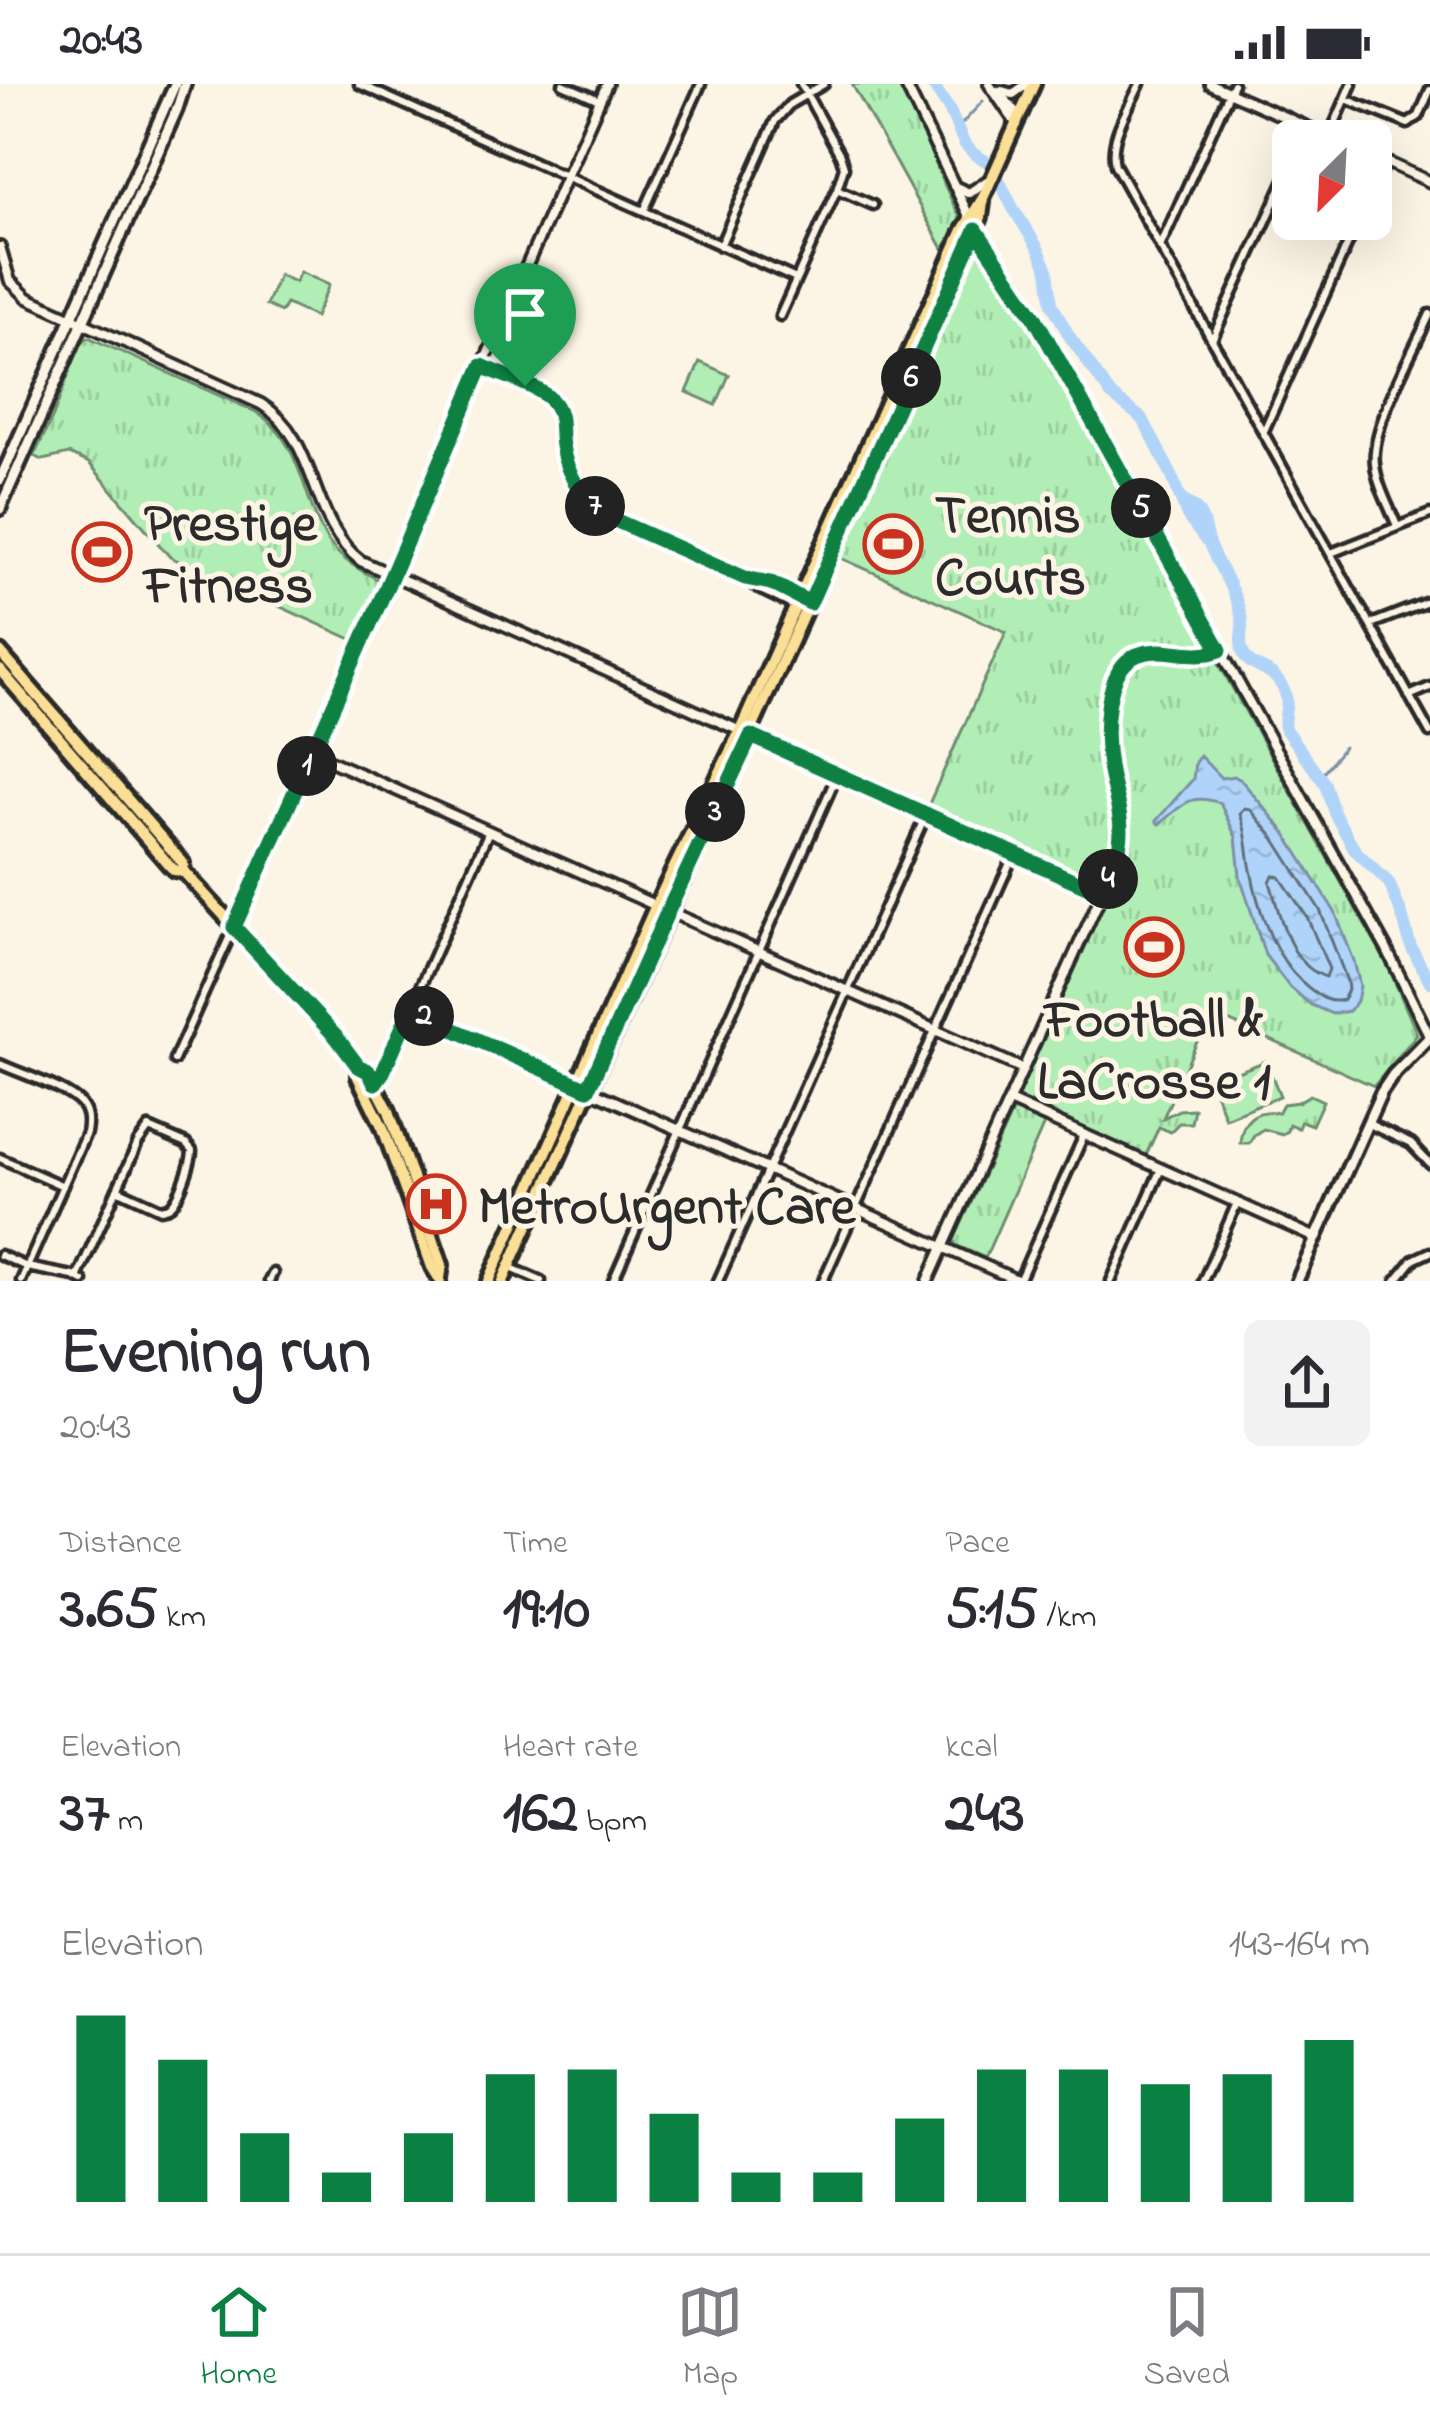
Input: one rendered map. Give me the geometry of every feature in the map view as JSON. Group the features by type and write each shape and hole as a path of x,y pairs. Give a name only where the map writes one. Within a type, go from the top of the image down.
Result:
{"main road":[{"path":"0,480 175,84"},
{"path":"0,509 185,84"},
{"path":"803,604 969,217 1008,146 1031,84"},
{"path":"489,1281 976,230 980,194"},
{"path":"0,652 183,863 184,872"},
{"path":"0,670 170,865 184,872 358,1066 368,1071 389,1112 442,1265 440,1280"},
{"path":"1297,1281 1388,1081 1430,1037"},
{"path":"358,1066 358,1077 383,1128 440,1280"},
{"path":"503,1281 582,1087"}],"street":[{"path":"358,84 796,279"},
{"path":"563,84 599,100"},
{"path":"174,1060 607,84"},
{"path":"644,211 701,84"},
{"path":"780,316 844,167 801,84"},
{"path":"720,245 775,122 788,106 824,84"},
{"path":"905,84 976,230 1034,316 1387,948 1430,1037"},
{"path":"991,84 1012,94 1031,84"},
{"path":"991,84 1018,121"},
{"path":"1140,84 1118,131 1112,158 1430,733"},
{"path":"1210,84 1231,88 1294,120"},
{"path":"1340,120 1352,84"},
{"path":"1160,247 1231,88"},
{"path":"1346,99 1408,124 1419,116 1430,90"},
{"path":"1392,165 1430,182"},
{"path":"953,185 980,194"},
{"path":"837,189 874,205"},
{"path":"1212,340 1272,208"},
{"path":"1263,434 1350,240"},
{"path":"0,247 15,289 35,303 272,412 297,442 338,538 359,560 1102,893"},
{"path":"1397,526 1378,478 1374,449 1430,314"},
{"path":"482,366 554,403 568,469 580,491 600,511 745,578 764,592 803,604"},
{"path":"1331,553 1430,514"},
{"path":"1371,624 1430,601"},
{"path":"928,1281 1117,854 1121,836 1107,751 1108,704 1116,677 1128,661 1142,653 1196,656 1220,650"},
{"path":"1409,695 1430,687"},
{"path":"313,753 1023,1069"},
{"path":"613,1281 837,776"},
{"path":"718,1281 926,815"},
{"path":"375,1083 489,831"},
{"path":"823,1281 1014,854"},
{"path":"410,1010 1019,1281 1084,1135"},
{"path":"0,1064 70,1095 88,1118 86,1133 21,1281"},
{"path":"1009,1101 1316,1238"},
{"path":"1367,1123 1406,1140 1430,1164"},
{"path":"0,1255 27,1268 80,1280 117,1189 149,1128 192,1151 168,1208 117,1189"},
{"path":"0,1158 63,1186"},
{"path":"1111,1281 1161,1168"},
{"path":"1203,1281 1237,1203"},
{"path":"1396,1281 1414,1260 1430,1252"},
{"path":"509,1267 541,1281"}],"green space":[{"path":"852,84 898,84 960,217 945,252"},
{"path":"975,254 980,254 1021,310 1388,966 1417,1034 1374,1086 1210,1013 1163,1118 1194,1109 1191,1123 1179,1123 1170,1132 1159,1127 1146,1155 1019,1098 1110,887 928,806 1006,632 839,557"},
{"path":"300,272 329,285 315,317 286,304 281,312 266,305 279,275 295,282"},
{"path":"88,337 256,412 271,424 292,454 328,541 351,564 379,580 354,640 170,557 89,463 69,454 43,460 34,456 80,344"},
{"path":"700,362 729,375 716,405 687,392"},
{"path":"1266,1061 1280,1096 1225,1118 1211,1082"},
{"path":"1310,1095 1323,1101 1312,1125 1301,1121 1298,1128 1289,1124 1282,1134 1263,1129 1249,1143 1240,1143 1251,1118 1263,1112 1278,1113 1283,1104"},
{"path":"1013,1110 1044,1124 985,1258 955,1245 954,1240"}],"water":[{"path":"1200,756 1221,778 1241,780 1284,831 1335,912 1360,986 1349,1011 1332,1014 1311,1005 1290,988 1265,955 1240,876 1236,837 1220,803 1193,800 1159,824 1156,821 1193,779"}],"waterway":[{"path":"932,84 964,143 991,164 1038,248 1048,270 1052,304 1070,337 1111,395 1143,419 1187,516 1206,541"},
{"path":"957,129 983,101"},
{"path":"1181,499 1199,512 1236,601 1245,657 1280,683 1286,698 1285,729 1325,784 1334,813 1355,850 1389,883 1411,947 1430,982"},
{"path":"1320,776 1344,747"}],"place":[{"name":"Tennis Courts","path":"893,544"},
{"name":"Prestige Fitness","path":"102,552"},
{"name":"Football & LaCrosse 1","path":"1154,947"},
{"name":"MetroUrgent Care","path":"436,1204"}],"route":[{"path":"976,230 1034,316 1220,650 1196,656 1142,653 1128,661 1116,677 1108,704 1107,751 1121,836 1102,893 751,736 588,1089 410,1010 375,1083 234,927 482,366 525,386 546,395 556,407 568,469 580,491 600,511 810,603 976,230"}]}
